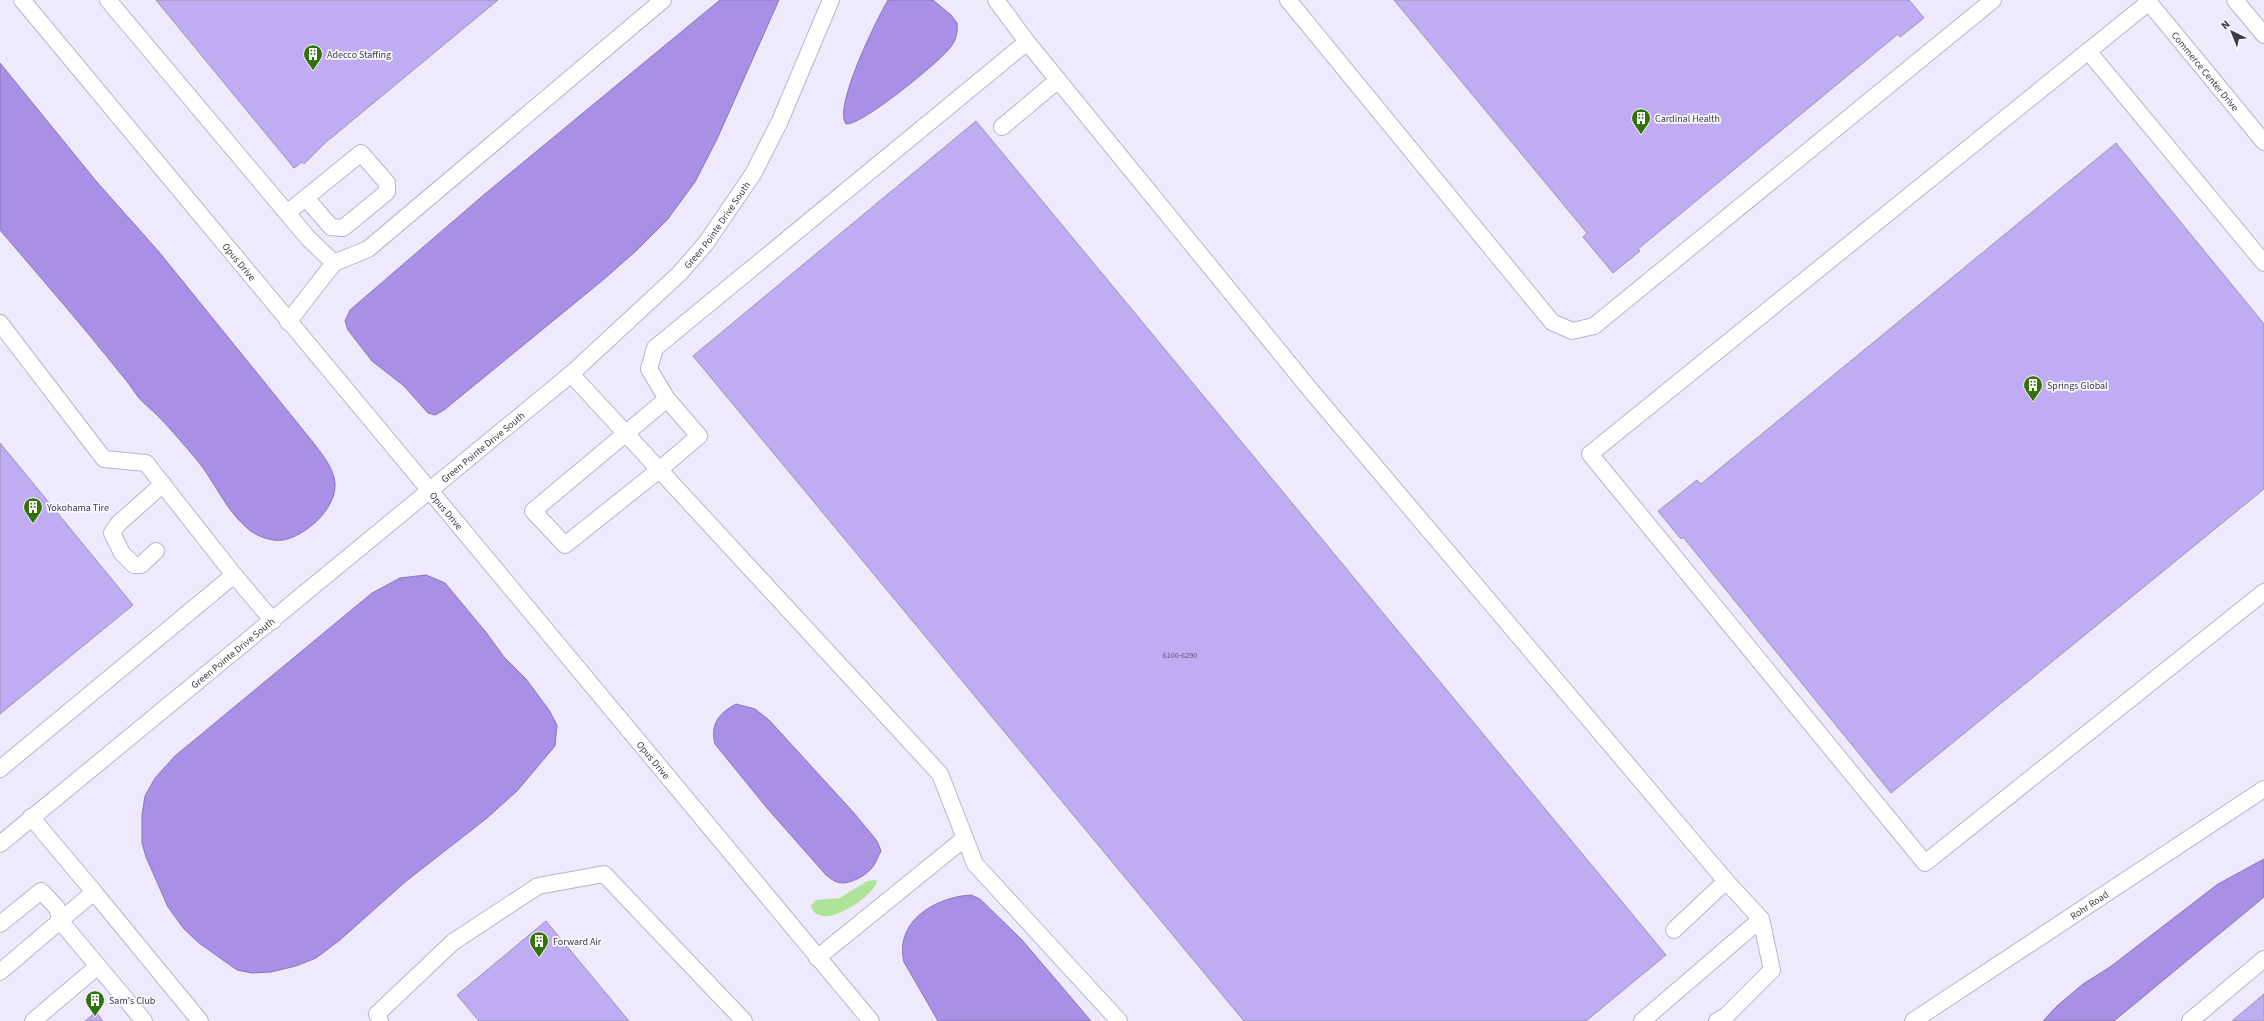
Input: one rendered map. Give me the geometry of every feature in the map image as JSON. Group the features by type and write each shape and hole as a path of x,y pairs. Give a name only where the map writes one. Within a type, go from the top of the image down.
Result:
{"street":[{"name":"Opus Drive","path":"22,0 288,322 571,658 817,958 871,1021"},
{"path":"108,0 288,213 334,263"},
{"path":"288,322 334,263 368,249 663,0"},
{"name":"Green Pointe Drive South","path":"0,844 572,374 680,273 754,174 779,123 832,0"},
{"path":"996,0 1027,42 1313,393 1726,881 1761,919 1772,970 1726,1015 1717,1021"},
{"path":"1288,0 1552,322 1572,331 1594,326 1993,0"},
{"path":"2235,0 2264,35"},
{"path":"2148,1 1590,454 1925,863 2264,592"},
{"name":"Commerce Center Drive","path":"2148,1 2264,142"},
{"path":"667,399 533,511 564,545 659,470 699,436 667,399 649,369 655,348 1027,42"},
{"path":"2088,51 2264,263"},
{"path":"1002,127 1058,80"},
{"path":"288,213 306,198 361,153 387,183 387,192 343,228 331,227 306,198"},
{"path":"0,323 104,459 146,463 234,575 273,621"},
{"path":"572,374 940,774 975,864 1119,1021"},
{"path":"156,551 141,565 134,565 122,553 112,533 118,524 163,484"},
{"path":"0,769 234,575"},
{"name":"Rohr Road","path":"1913,1021 1933,1016 2264,788"},
{"path":"31,818 200,1021"},
{"path":"817,958 964,838"},
{"path":"380,1021 377,1014 453,942 538,886 604,874 744,1021"},
{"path":"1674,930 1726,881"},
{"path":"0,924 40,891 57,908 61,922 144,1021"},
{"path":"0,972 61,922 94,892"},
{"path":"1642,1021 1761,919"},
{"path":"2190,1021 2264,959"},
{"path":"33,1021 98,966"}],"green space":[{"path":"867,881 877,881 874,888 867,896 846,910 835,915 824,916 816,914 811,906 816,900 840,898"}],"shaded area":[{"path":"720,0 779,0 717,139 695,182 667,220 637,250 603,280 444,410 435,415 428,413 404,386 372,361 348,330 345,321 350,310 486,193"},
{"path":"888,0 933,0 951,15 957,23 956,37 949,49 916,79 867,115 854,122 846,124 844,115 851,82 866,43"},
{"path":"0,63 96,181 159,252 312,441 326,461 332,472 335,483 331,502 318,519 301,533 283,540 269,539 255,534 239,521 197,460 162,420 139,398 91,338 0,230"},
{"path":"426,575 445,583 485,631 504,657 526,679 549,710 557,725 555,746 517,791 487,818 405,882 340,940 316,958 296,966 271,972 252,973 237,970 199,943 184,929 168,907 146,857 142,843 142,815 145,796 155,778 175,756 372,593 400,578"},
{"path":"736,704 755,709 769,720 854,813 877,841 881,851 869,871 856,880 846,883 834,881 826,875 767,808 715,744 714,731 717,720 725,711"},
{"path":"2264,859 2264,897 2114,1021 2043,1021 2057,1006 2083,984 2110,967 2218,884"},
{"path":"971,895 980,899 1022,940 1091,1021 938,1021 904,962 903,947 905,935 912,923 932,906 958,897"}],"building":[{"name":"Adecco Staffing","path":"156,0 498,0 325,143 304,164 302,162 294,168"},
{"name":"Cardinal Health","path":"1394,0 1909,0 1924,18 1900,37 1898,34 1638,249 1640,251 1613,273 1583,237 1587,233"},
{"path":"976,121 1666,955 1586,1021 1244,1021 693,356"},
{"name":"Springs Global","path":"2116,143 2264,324 2264,489 1891,793 1683,537 1681,539 1658,511 1697,480 1701,484"},
{"name":"Yokohama Tire","path":"0,443 133,605 0,714"},
{"name":"Forward Air","path":"546,921 629,1021 479,1021 457,995"},
{"path":"2264,994 2264,1021 2232,1021"},
{"name":"Sam's Club","path":"96,1012 103,1021 85,1021"}],"place":[{"name":"Adecco Staffing","path":"313,71"},
{"name":"Cardinal Health","path":"1641,135"},
{"name":"Springs Global","path":"2033,402"},
{"name":"Yokohama Tire","path":"33,524"},
{"name":"Forward Air","path":"539,958"},
{"name":"Sam's Club","path":"95,1017"}]}
